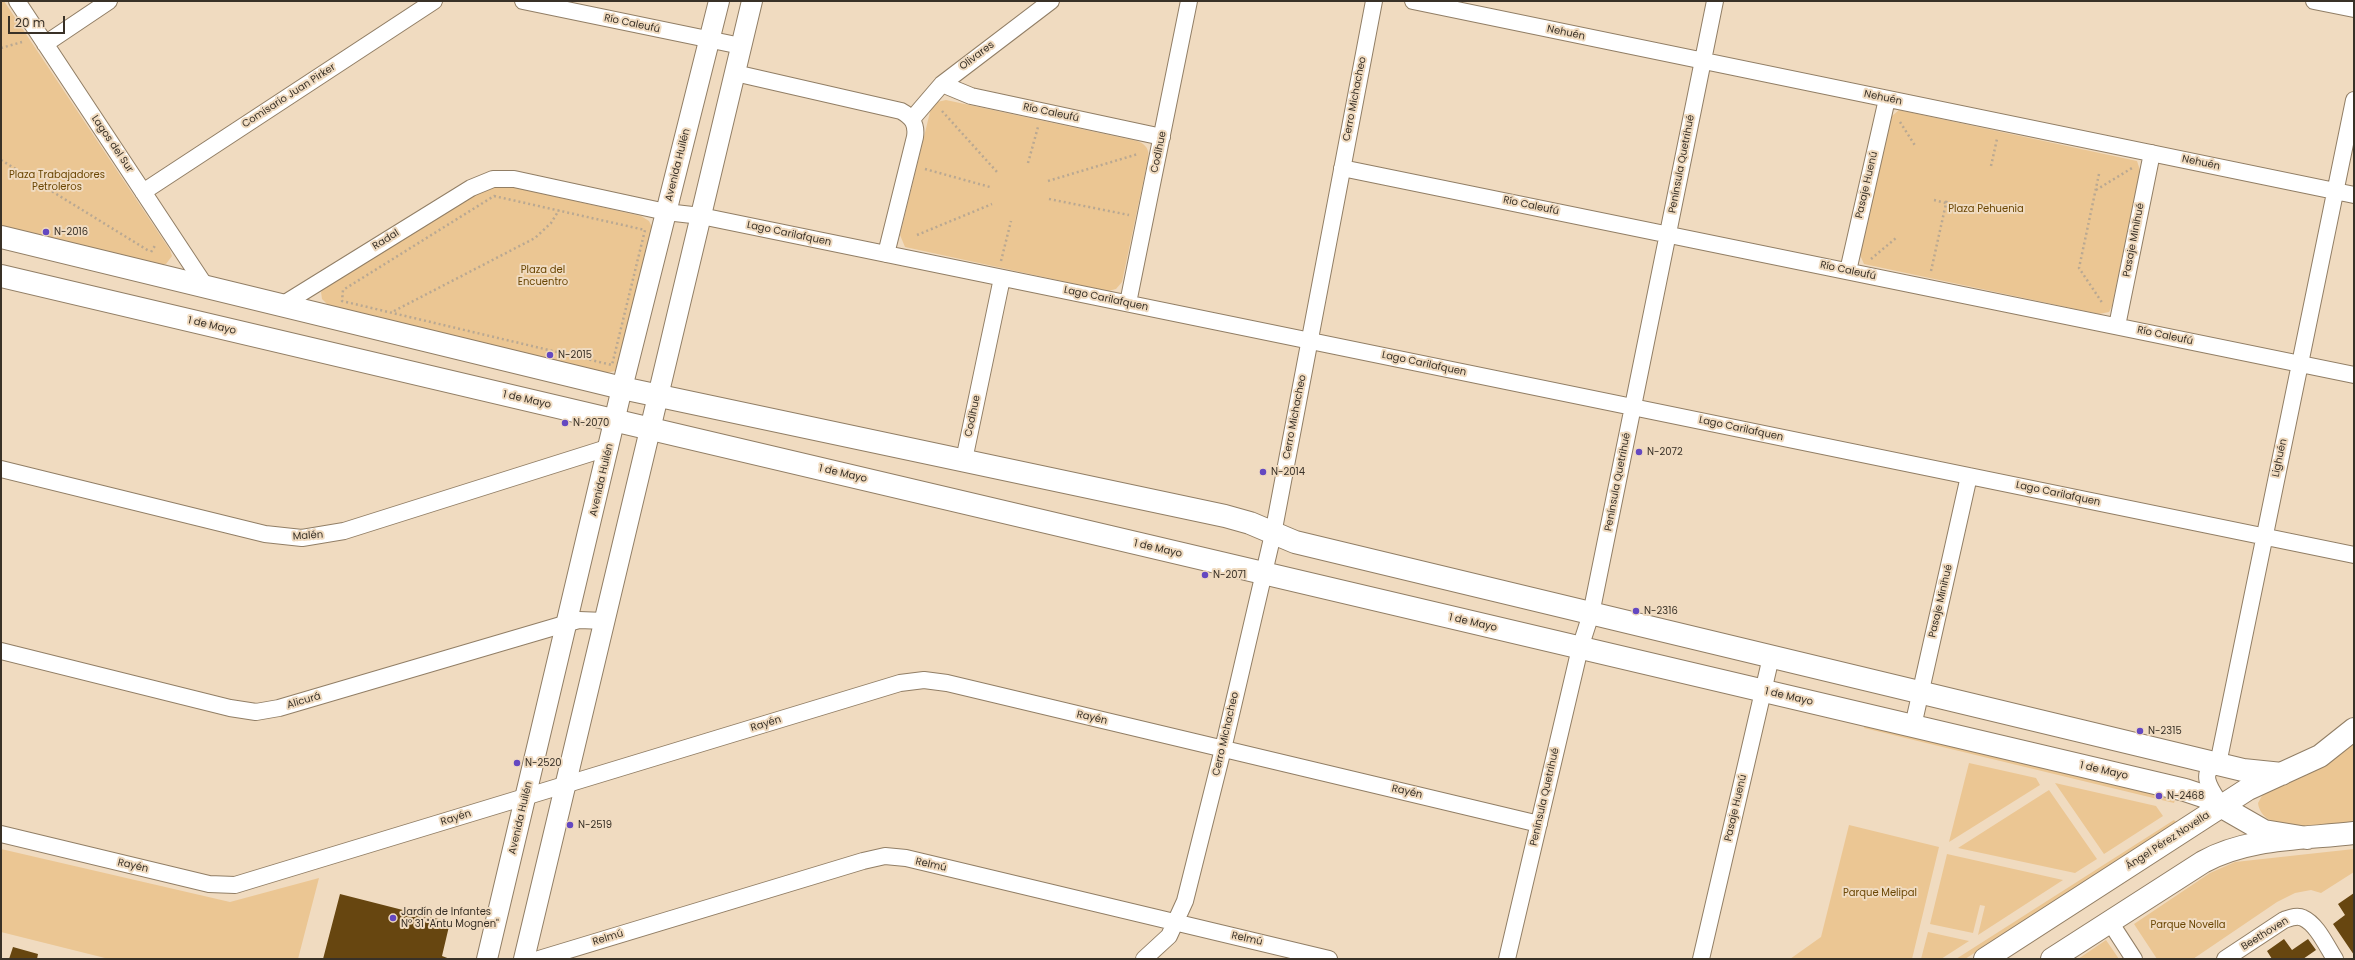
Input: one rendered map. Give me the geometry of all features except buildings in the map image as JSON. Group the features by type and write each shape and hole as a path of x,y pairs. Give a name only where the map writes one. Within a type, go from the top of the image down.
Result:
{"main road":[{"path":"1,237 622,388 1225,516 1250,523 1295,542 2252,772 2282,774"},
{"name":"1 de Mayo","path":"1,276 2194,792 2264,831 2308,838"},
{"name":"Ángel Pérez Novella","path":"1985,959 2248,789 2320,756 2353,730"},
{"path":"2052,959 2222,852 2251,844 2354,833"}],"street":[{"name":"Lagos del Sur","path":"17,1 206,287"},
{"path":"45,44 109,1"},
{"name":"Comisario Juan Pirker","path":"143,192 434,1"},
{"name":"Río Caleufú","path":"523,1 742,46"},
{"name":"Avenida Huilén","path":"487,959 610,447 622,388 719,1"},
{"path":"524,959 752,1"},
{"name":"Olivares","path":"912,119 942,84 1051,1"},
{"name":"Codihue","path":"1128,303 1189,1"},
{"name":"Cerro Michacheo","path":"1144,959 1159,947 1176,923 1189,888 1223,749 1273,534 1374,1"},
{"name":"Nehuén","path":"1413,1 2354,195"},
{"name":"Península Quetrihué","path":"1507,959 1580,648 1591,614 1715,1"},
{"path":"2314,1 2354,9"},
{"path":"735,73 901,111 912,119 916,125 915,137 886,254"},
{"name":"Río Caleufú","path":"942,84 971,96 1162,137"},
{"name":"Pasaje Huenú","path":"1848,271 1887,98"},
{"name":"Lighuén","path":"2222,807 2206,778 2210,769 2218,764 2263,536 2354,100"},
{"name":"Pasaje Minihué","path":"2117,326 2152,153"},
{"name":"Río Caleufú","path":"1342,168 2354,375"},
{"name":"Lago Carilafquen","path":"493,179 514,179 666,212 701,216 886,254 1004,269 1128,303 2354,555"},
{"name":"Radal","path":"282,305 471,188 493,179"},
{"name":"Codihue","path":"964,460 1004,269"},
{"name":"Malén","path":"1,469 265,534 302,538 344,531 610,447"},
{"name":"Pasaje Minihué","path":"1913,726 1969,476"},
{"name":"Alicurá","path":"1,651 230,708 256,712 280,708 579,620 605,621"},
{"name":"Pasaje Huenú","path":"1702,959 1771,657"},
{"name":"Rayén","path":"1,834 222,886 248,882 913,680 934,680 1538,824"},
{"name":"Relmú","path":"539,959 863,861 885,856 906,858 1329,959"},
{"name":"Beethoven","path":"2225,959 2284,920 2294,917 2303,917 2310,923 2335,959"},
{"path":"2110,922 2134,959"}],"path":[{"path":"18,36 26,49"},
{"path":"1,48 22,42"},
{"path":"938,113 948,106"},
{"path":"942,110 997,172"},
{"path":"1897,118 1898,124 1916,147"},
{"path":"1898,124 1904,120"},
{"path":"1031,124 1046,128"},
{"path":"1028,163 1038,126"},
{"path":"1990,136 2005,139"},
{"path":"1991,166 1997,140"},
{"path":"1136,151 1142,160"},
{"path":"1048,181 1138,154"},
{"path":"1,160 152,253"},
{"path":"2126,165 2132,174"},
{"path":"2096,190 2134,166"},
{"path":"922,168 990,187"},
{"path":"2099,174 2079,268 2104,302 2106,307"},
{"path":"494,196 646,230 612,366 390,313 342,301 343,290 494,196"},
{"path":"1049,199 1131,215"},
{"path":"1930,272 1947,199"},
{"path":"1934,200 1946,204"},
{"path":"917,235 992,204"},
{"path":"1129,223 1132,208"},
{"path":"390,313 535,238 551,223 559,210"},
{"path":"993,262 1004,269 1011,221"},
{"path":"913,228 920,241"},
{"path":"1869,260 1896,238"},
{"path":"152,239 157,245 152,253"},
{"path":"137,249 152,253"},
{"path":"1871,253 1876,261"},
{"path":"1922,270 1938,274"},
{"path":"2097,307 2104,302"}],"green space":[{"name":"Plaza Trabajadores Petroleros","path":"1,1 4,1 170,250 172,256 166,264 159,264 1,226"},
{"path":"946,100 1137,141 1145,146 1148,150 1148,159 1122,282 1116,289 1108,291 905,247 900,235 931,108 937,102"},
{"name":"Plaza Pehuenia","path":"1899,110 2137,161 2140,170 2112,306 2109,312 2099,314 1864,264 1860,255 1892,116"},
{"name":"Plaza del Encuentro","path":"492,186 508,186 641,216 649,221 653,229 618,367 615,371 606,373 330,307 322,299 321,292 325,287 477,193"},
{"path":"1865,723 2176,797 2174,803 1864,728"},
{"path":"2354,743 2354,823 2314,827 2284,825 2271,821 2262,814 2258,803 2263,794 2318,769"},
{"path":"1969,763 2036,778 2040,785 1949,842"},
{"path":"2055,783 2156,806 2163,816 2104,854"},
{"path":"2049,790 2097,859 2075,873 1958,848"},
{"path":"2174,820 2177,823 1965,959 1956,959"},
{"name":"Parque Melipal","path":"1849,825 1939,847 1912,959 1790,959 1821,937"},
{"path":"1,849 230,902 319,878 298,959 109,959 1,932"},
{"name":"Parque Novella","path":"2354,849 2354,872 2321,893 2311,890 2295,893 2277,902 2193,959 2157,959 2134,924 2210,873 2235,862"},
{"name":"Parque Melipal","path":"1947,854 2063,880 1978,935 1985,906 1980,905 1973,933 1930,924"},
{"path":"1928,932 1969,941 1941,959 1921,959"},
{"path":"2106,940 2119,959 2078,959"}],"place":[{"name":"N-2016","path":"46,232"},
{"name":"N-2015","path":"550,355"},
{"name":"N-2070","path":"565,423"},
{"name":"N-2072","path":"1639,452"},
{"name":"N-2014","path":"1263,472"},
{"name":"N-2071","path":"1205,575"},
{"name":"N-2316","path":"1636,611"},
{"name":"N-2315","path":"2140,731"},
{"name":"N-2520","path":"517,763"},
{"name":"N-2468","path":"2159,796"},
{"name":"N-2519","path":"570,825"},
{"name":"Jardín de Infantes N° 31 \"Antu Mognen\"","path":"393,918"}]}
